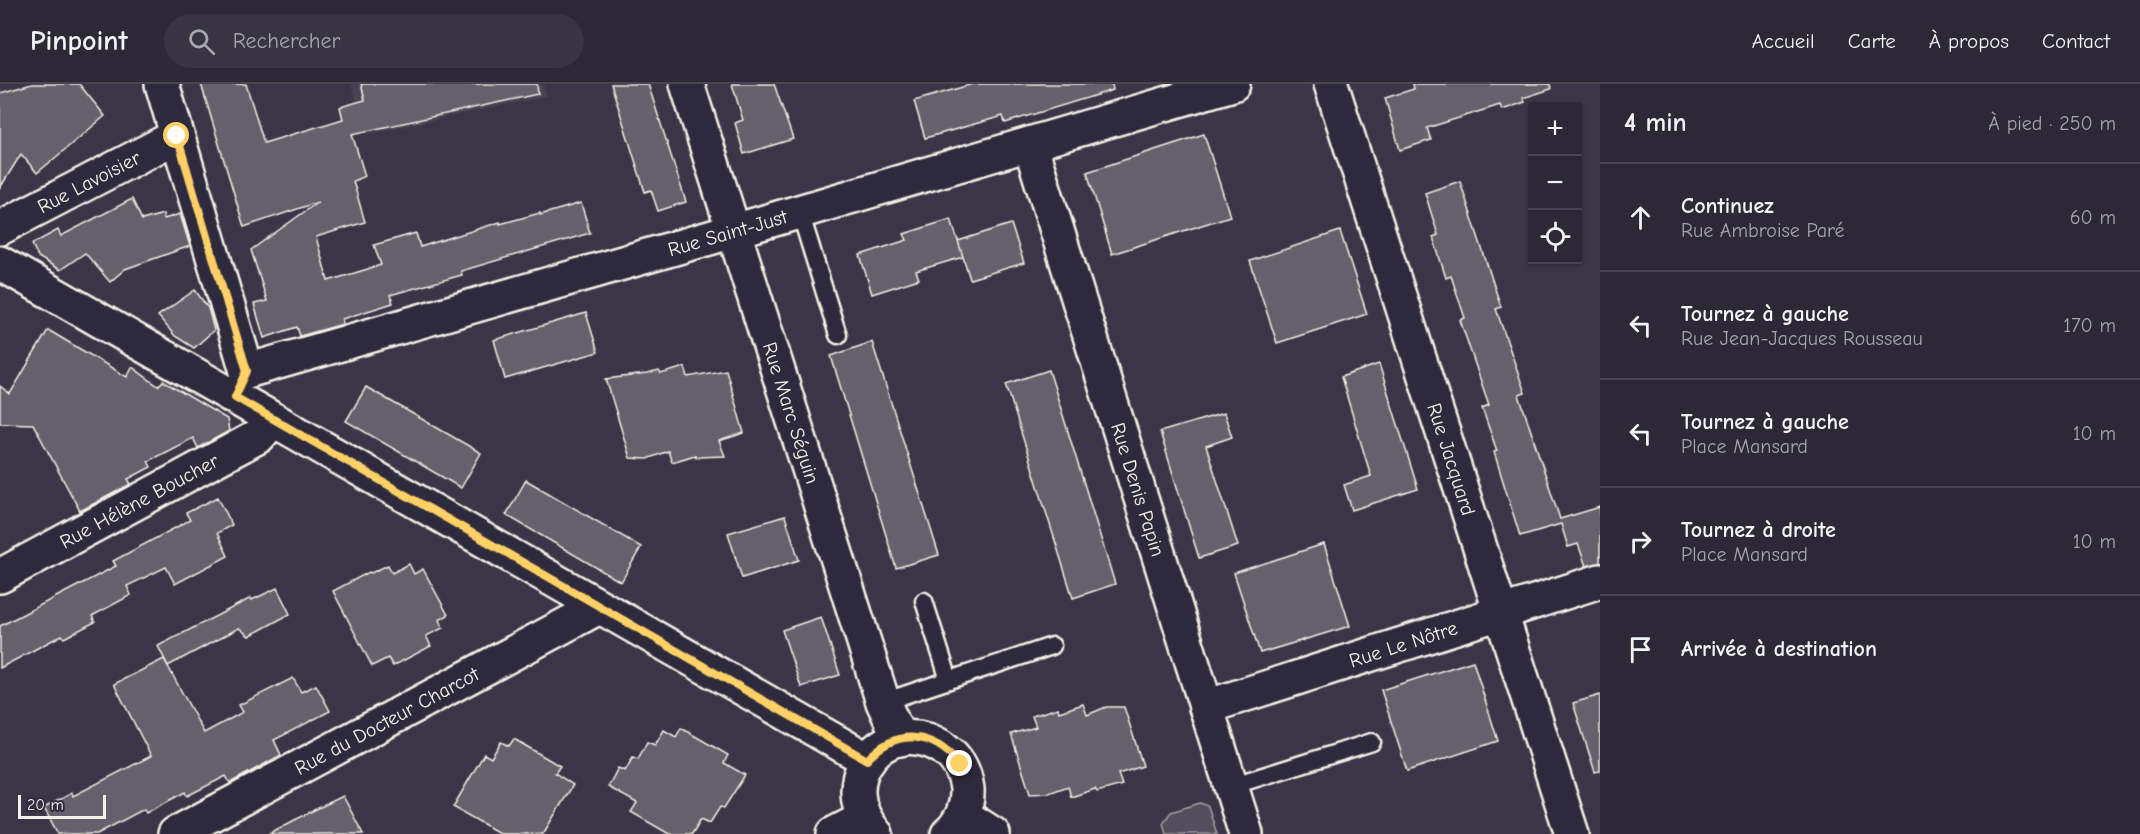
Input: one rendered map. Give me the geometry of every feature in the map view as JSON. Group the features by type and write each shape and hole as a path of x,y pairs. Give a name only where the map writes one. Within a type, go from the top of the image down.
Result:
{"street":[{"path":"162,84 241,384"},
{"name":"Rue Marc Séguin","path":"687,84 883,702 900,739"},
{"name":"Rue Saint-Just","path":"241,384 733,231 1233,84"},
{"name":"Rue Jacquard","path":"1331,84 1572,834"},
{"name":"Rue Lavoisier","path":"0,228 177,136"},
{"name":"Rue Denis Papin","path":"1030,144 1246,834"},
{"path":"0,263 241,384 273,420 867,760"},
{"name":"Rue Hélène Boucher","path":"0,576 259,436 273,420"},
{"name":"Rue Le Nôtre","path":"1206,708 1600,581"},
{"name":"Rue du Docteur Charcot","path":"174,834 599,607"},
{"path":"834,834 870,826 858,804 857,789 867,760 876,750 900,739 917,738 934,742 949,751 960,764 966,780 968,798 955,824 993,834"}],"lane":[{"path":"800,212 838,335"},
{"path":"924,601 949,680"},
{"path":"883,702 1052,646"},
{"path":"1231,786 1372,742"}],"shaded area":[{"path":"351,84 543,84 547,96 367,134"},
{"path":"1200,803 1208,806 1217,834 1166,834 1163,823 1171,812"}],"building":[{"path":"32,84 79,84 105,116 37,173 21,154 0,188 0,93"},
{"path":"201,84 246,84 264,143 343,119 340,107 365,100 361,84 537,84 538,94 352,134 365,176 353,181 365,222 316,237 328,281 381,265 374,245 416,233 420,247 500,222 500,224 540,213 540,215 581,203 590,233 461,271 462,275 390,295 393,303 342,319 343,324 300,336 297,327 264,338 254,304 267,301 251,250 318,202 244,227"},
{"path":"611,84 648,84 686,202 658,211 651,190 645,192"},
{"path":"732,84 774,84 793,139 744,154 735,123 743,120"},
{"path":"973,84 1112,84 1113,90 1005,123 1003,116 925,138 914,101"},
{"path":"1413,84 1550,84 1551,89 1523,98 1525,102 1502,110 1500,105 1427,128 1431,140 1400,150 1385,98 1414,89"},
{"path":"1204,134 1230,216 1112,254 1087,172"},
{"path":"1460,181 1501,307 1496,309 1525,393 1519,395 1560,519 1600,507 1600,563 1586,566 1578,544 1568,547 1561,524 1520,536 1494,452 1497,451 1482,408 1489,405 1460,320 1465,318 1451,276 1446,278 1433,237 1438,235 1425,193"},
{"path":"132,199 142,220 163,214 164,219 180,214 190,246 125,269 110,282 85,253 60,270 38,257 32,244 58,230 61,236"},
{"path":"951,219 963,257 916,271 919,279 872,294 860,255 907,240 904,234"},
{"path":"1011,224 1024,263 970,279 958,241"},
{"path":"1340,231 1367,314 1277,343 1250,261"},
{"path":"195,290 208,308 214,330 194,348 175,336 158,316"},
{"path":"586,313 598,352 505,379 494,340"},
{"path":"48,330 127,377 132,367 158,386 163,381 227,419 229,431 198,448 193,438 148,461 151,467 128,479 131,484 80,511 33,424 0,423 0,386 10,394"},
{"path":"872,342 939,555 896,568 831,356"},
{"path":"1379,364 1418,489 1352,510 1344,485 1371,476 1341,377"},
{"path":"685,367 688,377 726,370 744,433 719,441 725,456 696,457 695,455 672,462 668,451 647,459 630,458 606,379 659,371 661,374"},
{"path":"1049,370 1115,584 1073,598 1006,384"},
{"path":"366,387 481,453 461,488 346,421"},
{"path":"1224,413 1232,437 1206,446 1238,546 1199,558 1160,432"},
{"path":"526,480 641,547 621,582 506,515"},
{"path":"218,497 232,525 217,533 228,556 175,584 166,567 127,586 131,595 92,616 95,622 64,638 62,635 0,668 0,626 116,566 113,561 190,520 186,513"},
{"path":"785,516 799,560 742,578 728,533"},
{"path":"1324,544 1350,626 1260,653 1234,573"},
{"path":"409,564 414,574 423,569 448,615 439,620 443,628 426,636 431,646 393,666 388,658 372,666 333,591 388,565 392,573"},
{"path":"277,588 290,614 249,636 239,628 168,666 158,646 251,598 252,600"},
{"path":"821,617 840,675 801,687 782,630"},
{"path":"164,659 204,733 243,712 239,705 293,678 301,692 316,685 330,711 274,740 281,755 230,783 226,776 187,796 185,792 146,813 144,809 97,834 58,834 44,808 72,793 73,796 151,756 114,684"},
{"path":"1473,661 1498,741 1407,771 1381,690"},
{"path":"1600,695 1600,771 1595,772 1573,703"},
{"path":"1083,704 1087,715 1106,707 1124,707 1143,766 1118,774 1122,785 1097,792 1095,789 1071,797 1068,786 1049,793 1030,794 1011,734 1036,727 1032,716 1058,708 1059,712"},
{"path":"681,728 728,755 724,763 745,775 724,808 720,807 710,823 701,819 692,834 669,834 631,812 637,803 608,787 618,768 625,771 633,757 638,759 647,742 655,745 664,730 676,737"},
{"path":"514,739 560,766 555,773 573,785 543,834 501,834 453,807 484,754 491,758 501,742 509,746"},
{"path":"343,796 363,834 268,834 312,811"}],"route":[{"path":"177,136 247,371 235,397 867,760 876,750 888,743 900,739 917,738 934,742 949,751 960,764"}]}
